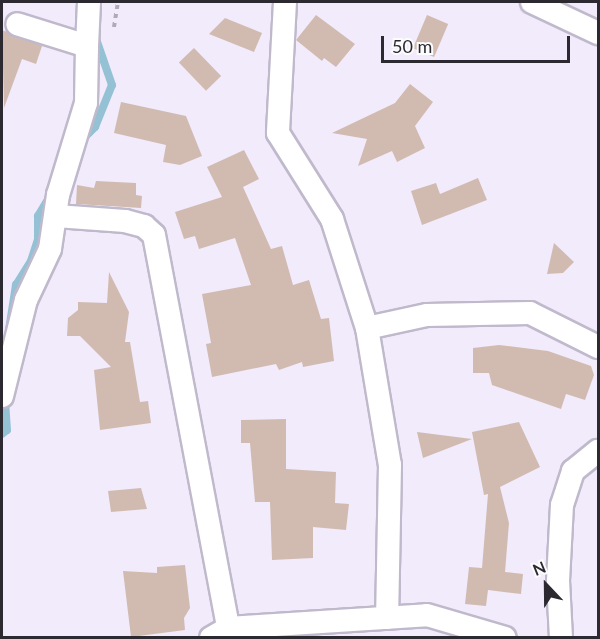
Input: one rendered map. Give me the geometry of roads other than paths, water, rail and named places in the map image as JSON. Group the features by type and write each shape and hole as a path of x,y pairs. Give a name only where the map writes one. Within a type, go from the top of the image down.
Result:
{"street":[{"path":"2,396 26,300 50,249 58,195 86,103 89,2"},
{"path":"285,2 278,133 332,219 367,328 390,465 387,618"},
{"path":"532,2 598,33"},
{"path":"17,24 87,46"},
{"path":"56,216 125,221 144,226 154,235 220,633 427,615 505,638"},
{"path":"367,328 427,315 530,313 598,347"},
{"path":"561,638 558,581 562,505 573,471 598,451"}],"waterway":[{"path":"83,139 95,127 112,85 95,36"},
{"path":"9,330 16,285 31,261 38,240 38,216 50,196"},
{"path":"2,434 7,430 5,398"}]}
